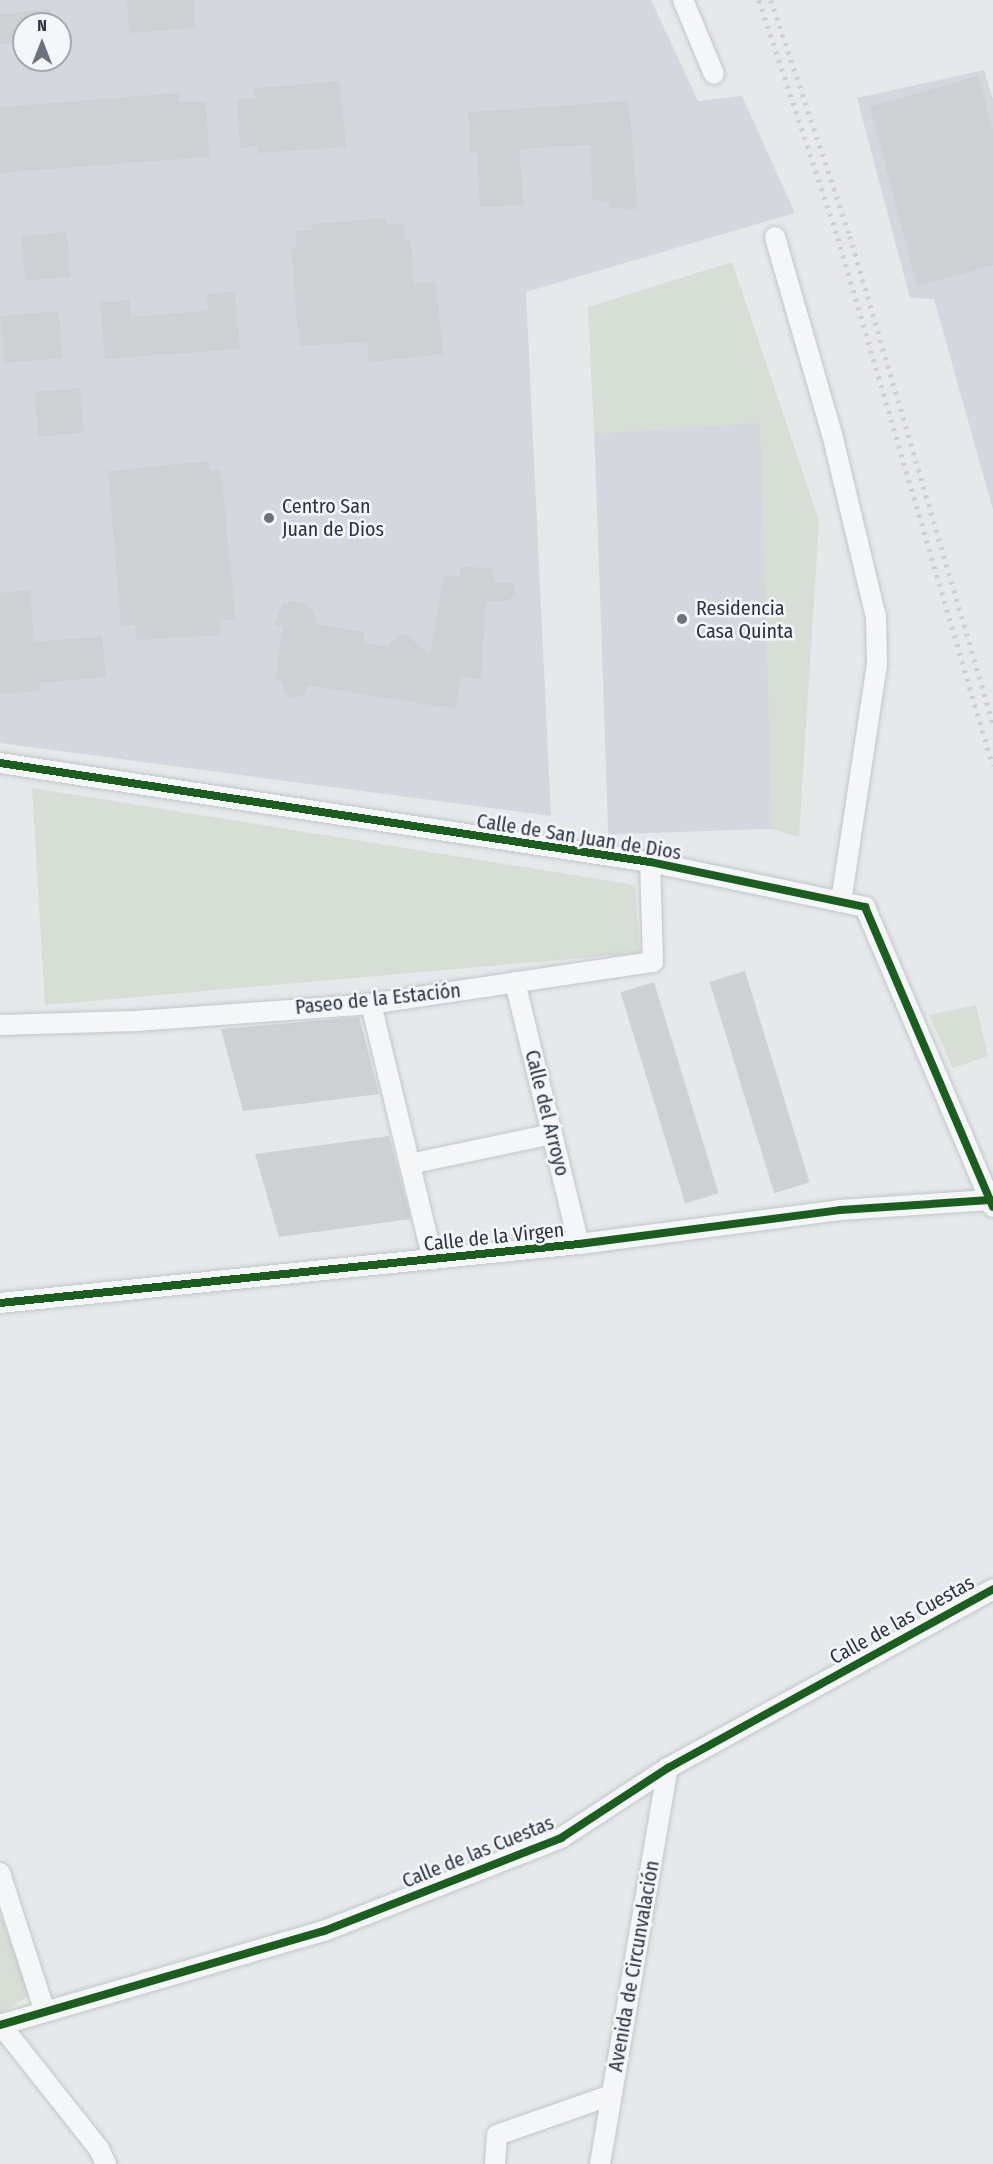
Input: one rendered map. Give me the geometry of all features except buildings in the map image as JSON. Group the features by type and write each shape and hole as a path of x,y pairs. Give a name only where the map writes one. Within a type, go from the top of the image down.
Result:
{"street":[{"path":"683,0 714,74"},
{"path":"775,237 832,434 876,617 877,664 842,902"},
{"name":"Calle de San Juan de Dios","path":"0,763 650,862 865,907 992,1204"},
{"name":"Paseo de la Estación","path":"0,1025 136,1021 371,1004 653,962 650,862"},
{"name":"Calle del Arroyo","path":"515,982 579,1244"},
{"path":"371,1004 432,1260"},
{"path":"410,1164 552,1134"},
{"name":"Calle de la Virgen","path":"0,1303 579,1244 840,1210 992,1204"},
{"name":"Calle de las Cuestas","path":"0,2025 44,2010 324,1931 561,1838 668,1768 993,1589"},
{"name":"Avenida de Circunvalación","path":"600,2164 668,1768"},
{"path":"0,1874 44,2010"},
{"path":"0,2025 99,2149 106,2164"},
{"path":"495,2164 497,2135 612,2095"}],"shaded area":[{"name":"Centro San Juan de Dios","path":"0,0 651,0 698,101 742,96 795,213 526,292 551,816 0,743"},
{"path":"984,70 993,99 993,510 934,299 910,298 857,98"},
{"path":"732,262 819,521 799,837 772,829 760,423 594,434 588,307"},
{"name":"Residencia Casa Quinta","path":"760,422 774,829 608,835 594,428"},
{"path":"32,788 635,885 640,953 45,1005"},
{"path":"976,1005 988,1056 953,1068 929,1015"},
{"path":"0,1913 30,1995 0,2014"}],"railway":[{"path":"759,0 838,238 993,766"},
{"path":"771,0 850,236 993,723"}],"cycle path":[{"path":"0,763 650,862 865,907 993,1207"},
{"path":"0,1303 579,1244 840,1210 990,1200"},
{"path":"0,2025 324,1931 561,1838 668,1768 993,1589"}],"place":[{"name":"Centro San Juan de Dios","path":"269,518"},
{"name":"Residencia Casa Quinta","path":"682,619"}]}
